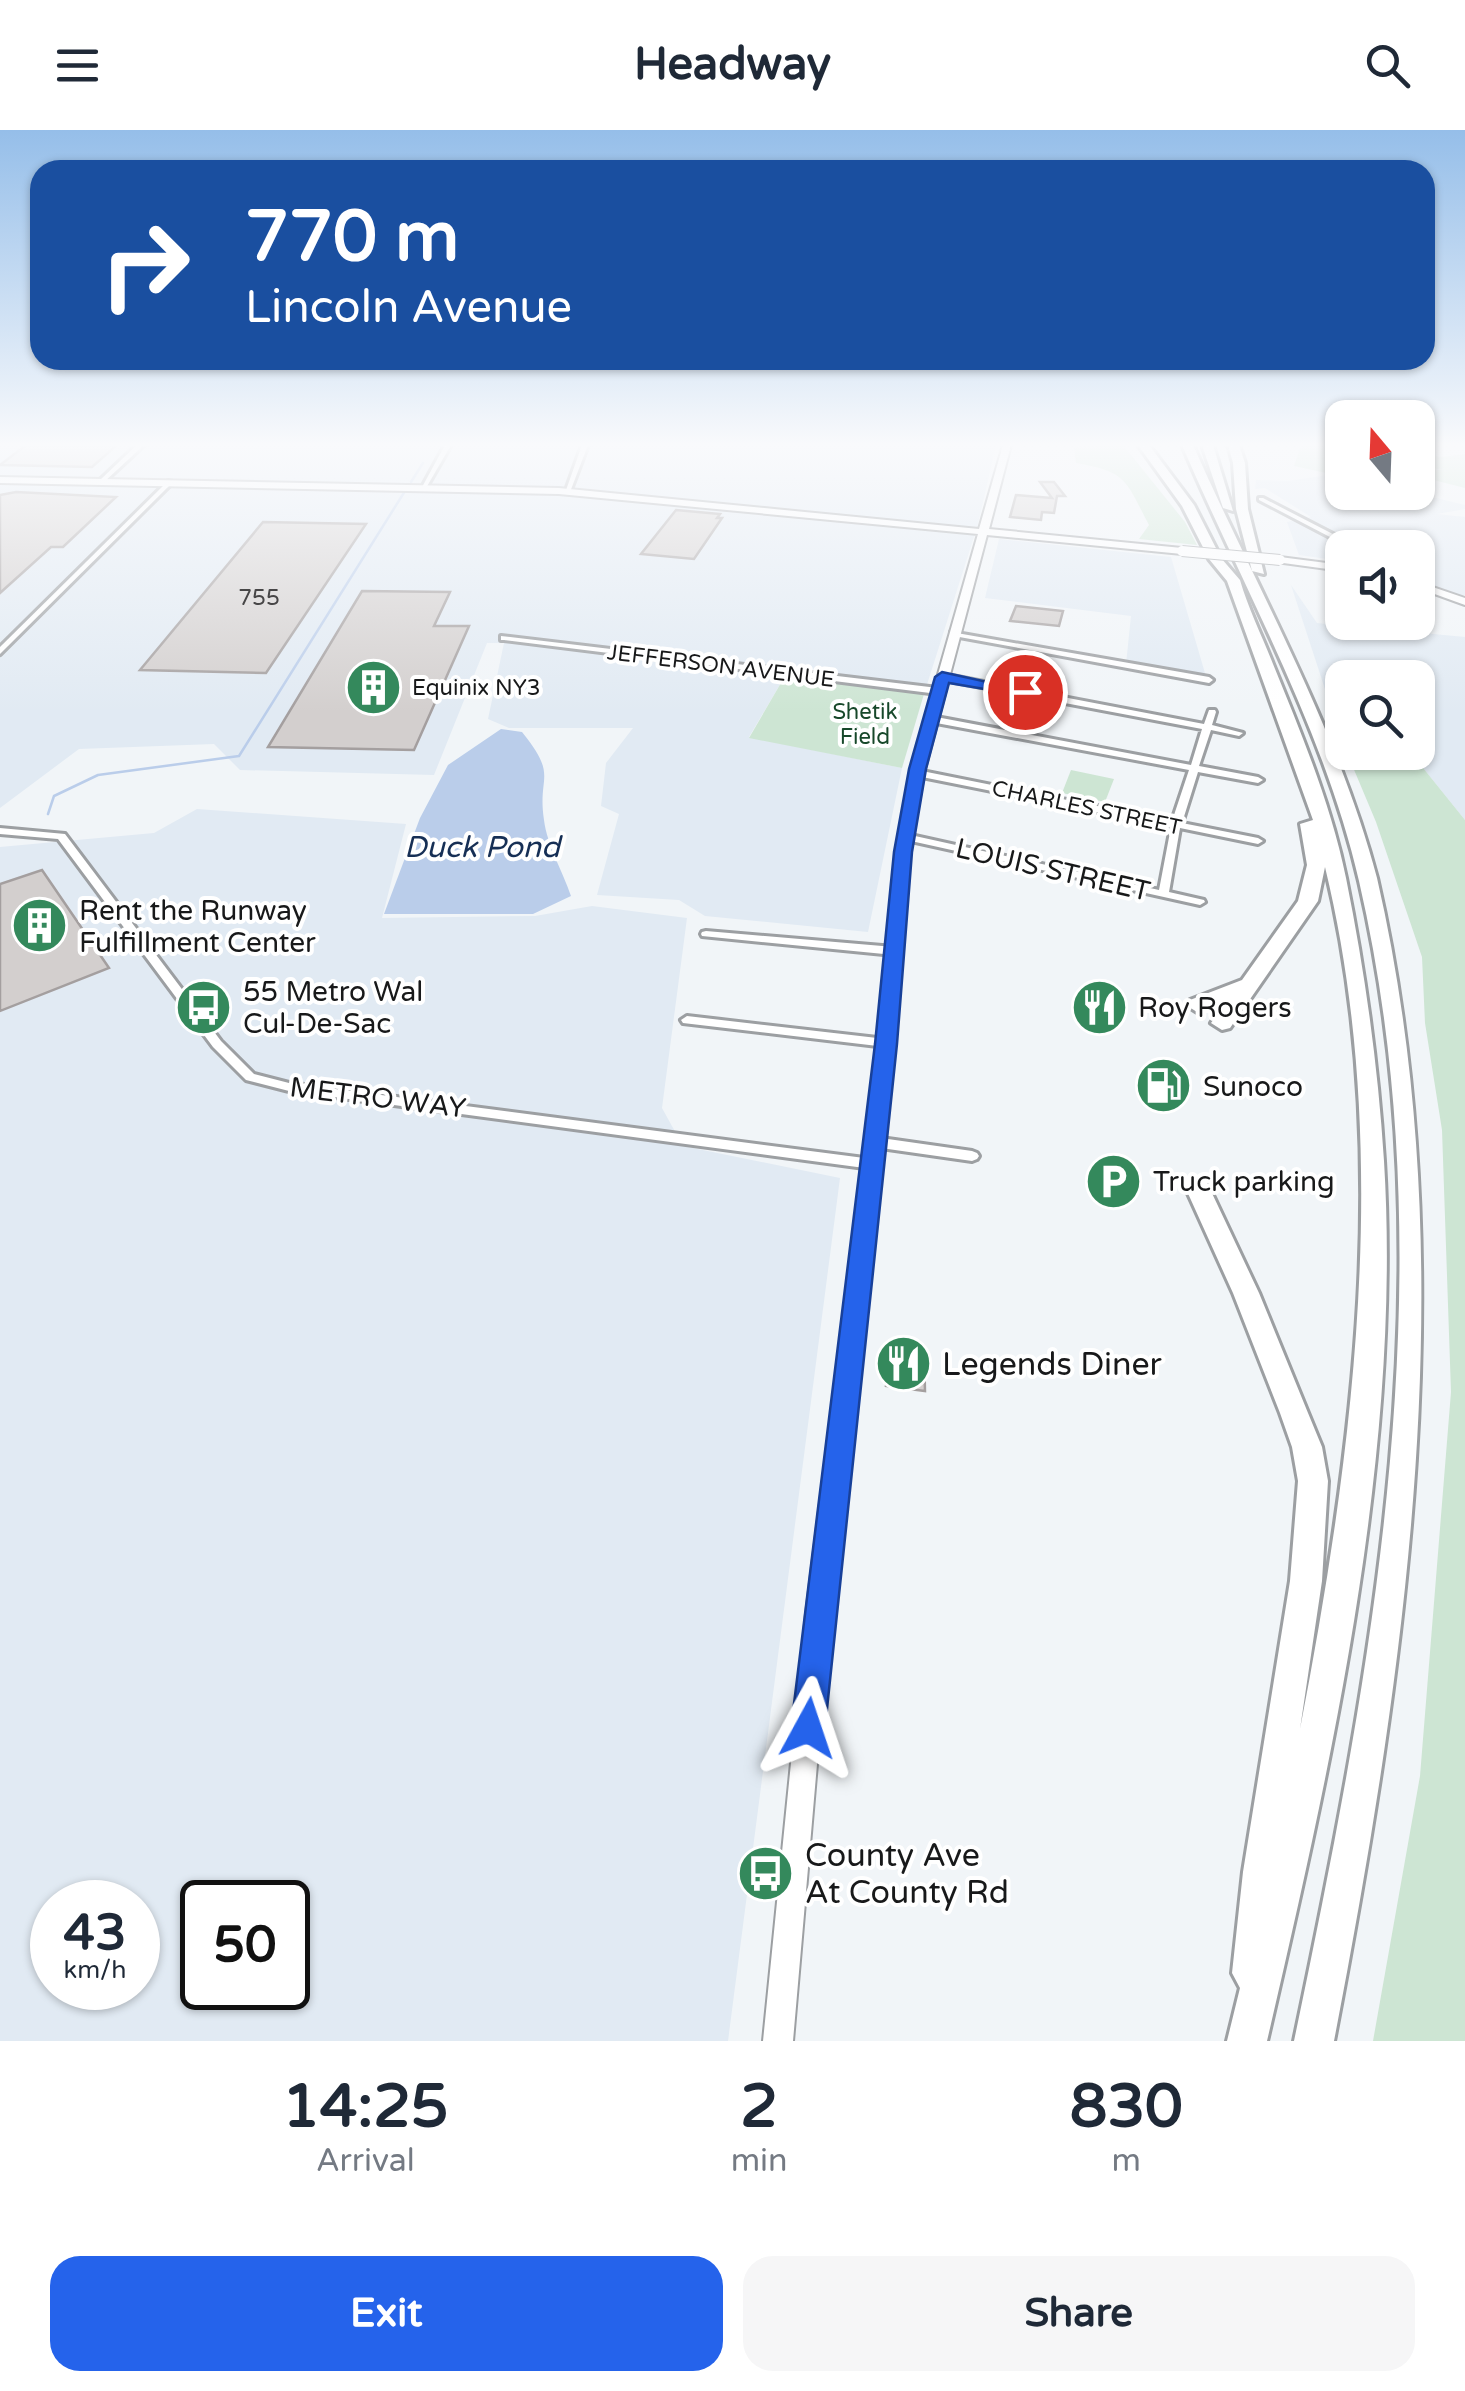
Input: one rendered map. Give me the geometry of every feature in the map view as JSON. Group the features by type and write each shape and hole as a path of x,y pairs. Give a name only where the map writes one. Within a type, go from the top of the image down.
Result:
{"highway":[{"path":"1203,534 1233,580"},
{"path":"1214,534 1301,761 1337,876 1368,1059 1373,1163 1370,1296 1358,1458 1340,1597 1303,1802 1246,2041"},
{"path":"1227,534 1351,824 1382,937 1406,1110 1413,1260 1406,1445 1386,1638 1360,1807 1314,2041"},
{"path":"1239,534 1254,578 1256,597"},
{"path":"1249,534 1252,552 1298,672 1301,702"},
{"path":"1222,1023 1294,924 1313,886 1316,859 1301,761"},
{"path":"1197,1005 1250,984"},
{"path":"1198,1189 1246,1293 1303,1436 1313,1481 1306,1581 1261,1872 1246,2041"}],"main road":[{"path":"780,2041 820,1597 886,1044 906,837 917,773 983,534"},
{"path":"1017,534 1325,566"},
{"path":"1435,591 1465,602"}],"street":[{"path":"0,652 118,534"},
{"path":"954,634 1208,680"},
{"name":"JEFFERSON AVENUE","path":"504,638 940,684 1205,724 1239,733"},
{"path":"1164,894 1176,825 1205,724 1212,712"},
{"path":"931,719 1258,780"},
{"name":"CHARLES STREET","path":"917,773 1258,841"},
{"name":"METRO WAY","path":"0,831 61,836 217,1044 250,1077 289,1087 508,1114 873,1153 972,1156"},
{"name":"LOUIS STREET","path":"906,837 1200,902"},
{"path":"706,934 894,951"},
{"path":"687,1020 886,1044"}],"shaded area":[{"path":"0,534 975,534 924,694 785,676 749,737 902,768 868,932 705,916 679,900 597,895 619,814 601,806 606,763 633,728 509,728 488,719 504,643 487,643 434,775 240,770 214,744 79,749 0,808"},
{"path":"1291,534 1325,534 1325,559 1299,555"},
{"path":"1435,534 1465,534 1465,595 1455,597 1435,590"},
{"path":"999,539 1171,557 1207,680 1126,664 1131,616 985,598"},
{"path":"1291,585 1317,623 1325,624 1325,640 1435,640 1435,634 1465,637 1465,820 1425,770 1435,770 1435,660 1325,660 1325,689"},
{"path":"197,809 406,824 382,918 535,916 592,906 687,918 662,1108 683,1146 840,1178 728,2041 0,2041 0,847 154,833"}],"green space":[{"path":"1142,534 1191,534 1197,545 1139,539"},
{"name":"Shetik Field","path":"785,676 924,694 902,768 749,738"},
{"path":"1071,770 1114,779 1105,802 1062,793"},
{"path":"1354,770 1425,770 1465,820 1465,2041 1373,2041 1420,1776 1451,1392 1442,1130 1425,1023 1422,957"}],"water":[{"name":"Duck Pond","path":"501,729 522,732 540,759 546,829 571,896 533,914 384,914 420,818 448,765"}],"building":[{"path":"0,534 77,534 63,547 51,547 0,593"},
{"path":"253,534 359,534 266,673 140,670"},
{"path":"657,534 711,534 694,559 641,554"},
{"name":"Equinix NY3","path":"362,591 450,592 434,626 469,626 414,750 268,747"},
{"path":"1016,606 1063,611 1059,626 1010,621"},
{"name":"Rent the Runway Fulfillment Center","path":"42,870 109,968 0,1011 0,884"},
{"name":"Legends Diner","path":"890,1343 924,1348 925,1391 886,1386"}],"waterway":[{"path":"48,814 54,796 98,775 239,756 378,534"}],"place":[{"name":"Equinix NY3","path":"373,687"},
{"name":"Rent the Runway Fulfillment Center","path":"40,926"},
{"name":"55 Metro Wal Cul-De-Sac","path":"204,1007"},
{"name":"Roy Rogers","path":"1099,1007"},
{"name":"Sunoco","path":"1164,1086"},
{"name":"Truck parking","path":"1114,1181"},
{"name":"Legends Diner","path":"903,1364"},
{"name":"County Ave At County Rd","path":"766,1873"}],"route":[{"path":"808,1728 886,1044 903,852 918,769 942,677 1025,692"}]}
